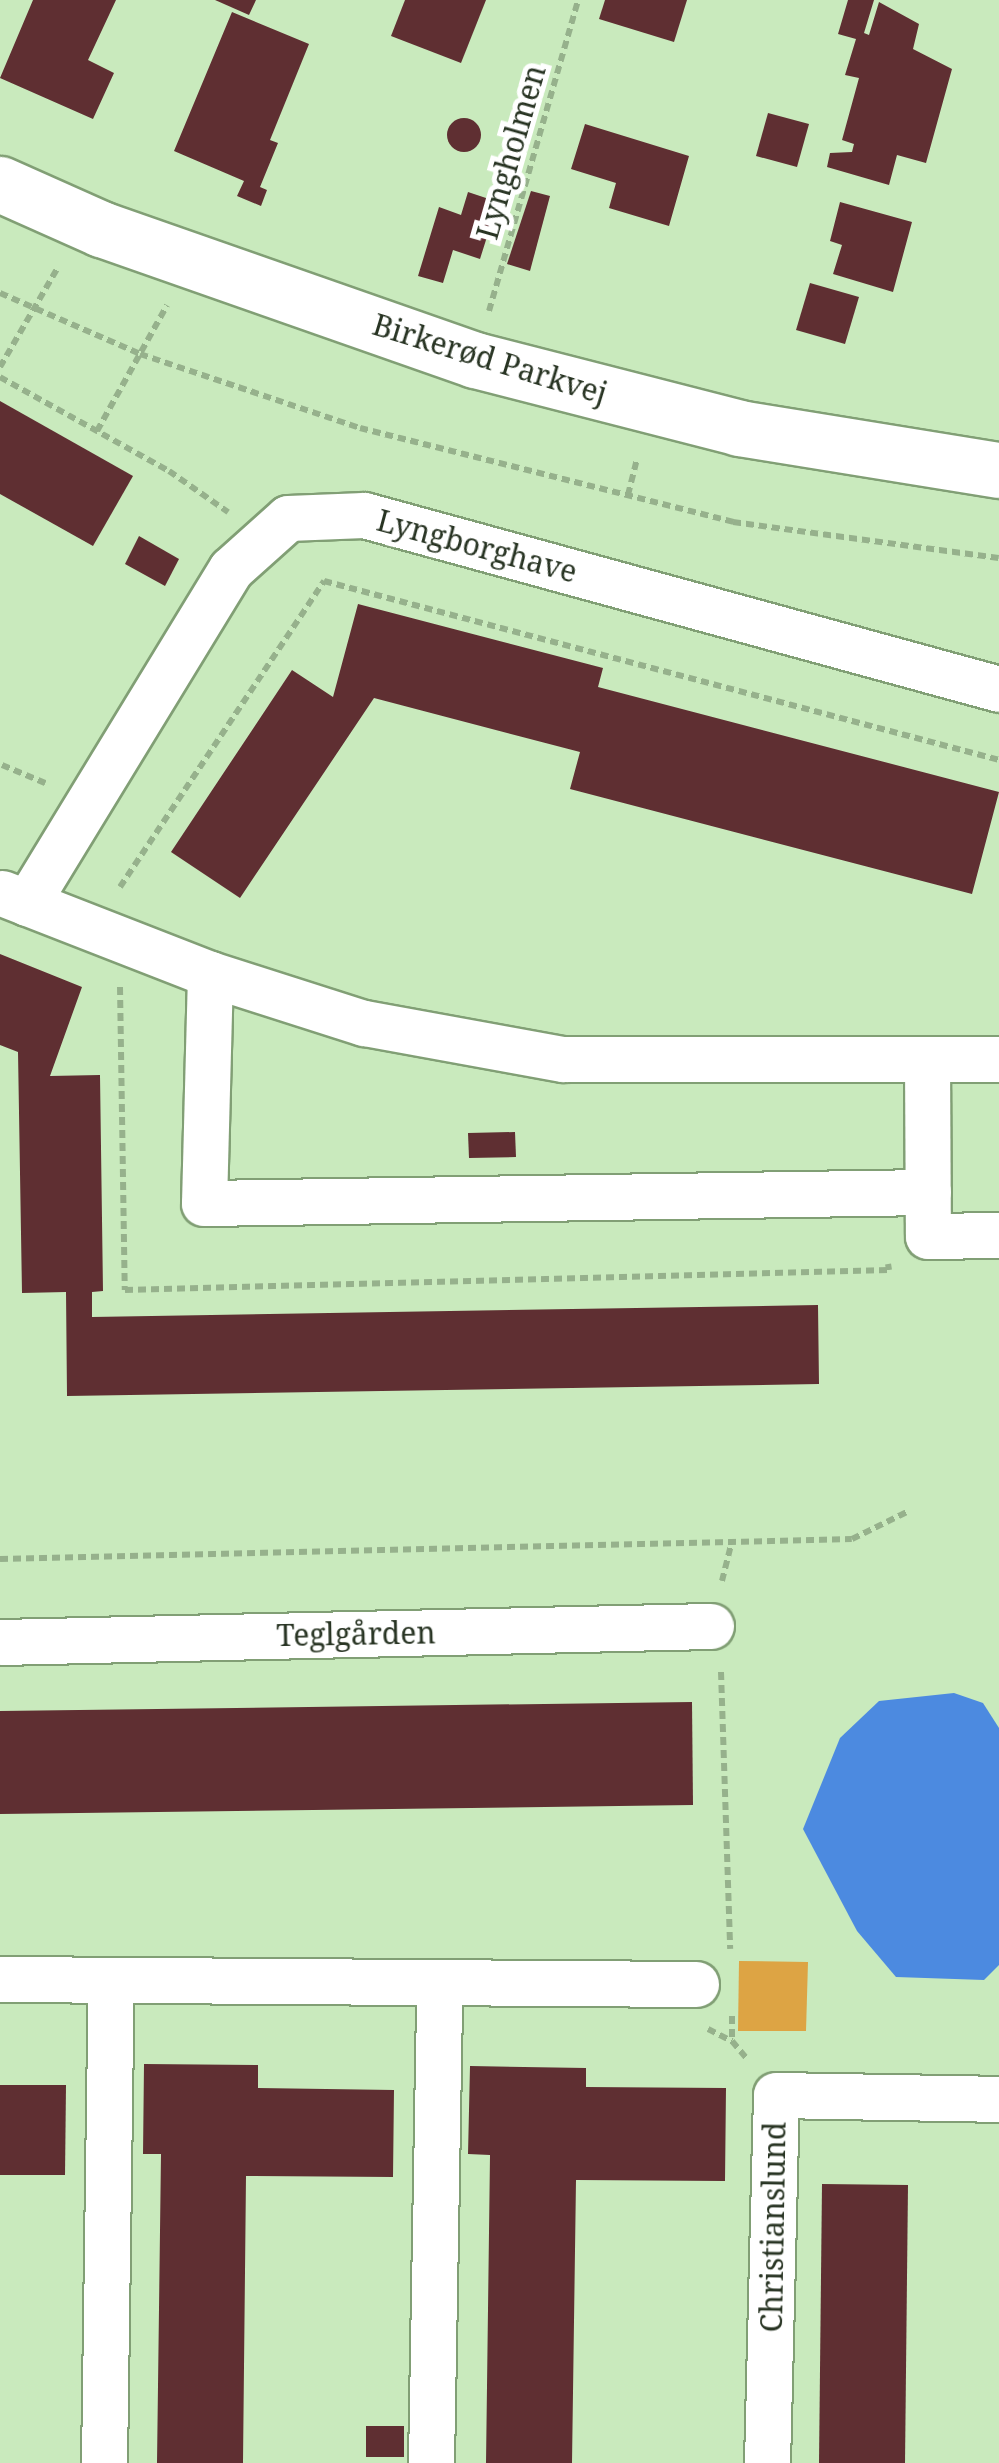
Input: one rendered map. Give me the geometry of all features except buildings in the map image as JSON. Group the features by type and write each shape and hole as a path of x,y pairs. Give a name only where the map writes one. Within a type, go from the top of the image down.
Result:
{"street":[{"name":"Birkerød Parkvej","path":"0,184 84,222 510,370 740,428 999,470"},
{"name":"Lyngborghave","path":"999,689 364,515 288,518 262,536 231,570 14,898 210,974 364,1023 563,1058 999,1059"},
{"path":"210,974 204,1202 928,1192"},
{"path":"928,1058 928,1236 999,1235"},
{"name":"Teglgården","path":"0,1642 711,1626"},
{"path":"0,1979 719,1983"},
{"path":"104,2463 111,1980"},
{"path":"431,2463 439,1982"},
{"name":"Christianslund","path":"767,2463 776,2094 999,2100"}],"path":[{"name":"Lyngholmen","path":"487,317 578,0"},
{"path":"0,367 84,222"},
{"path":"97,431 192,261"},
{"path":"0,293 140,354 360,428 734,522 999,558"},
{"path":"469,311 506,322"},
{"path":"0,377 170,471 262,536"},
{"path":"92,930 324,581 999,760"},
{"path":"0,1559 852,1540 908,1511"},
{"path":"711,1626 724,1690 719,1983 732,2041 776,2094"}],"shaded area":[{"path":"739,1961 808,1962 806,2031 738,2031"}],"water":[{"path":"954,1693 983,1703 999,1728 999,1965 984,1980 896,1977 857,1931 803,1829 840,1738 879,1701"}]}
